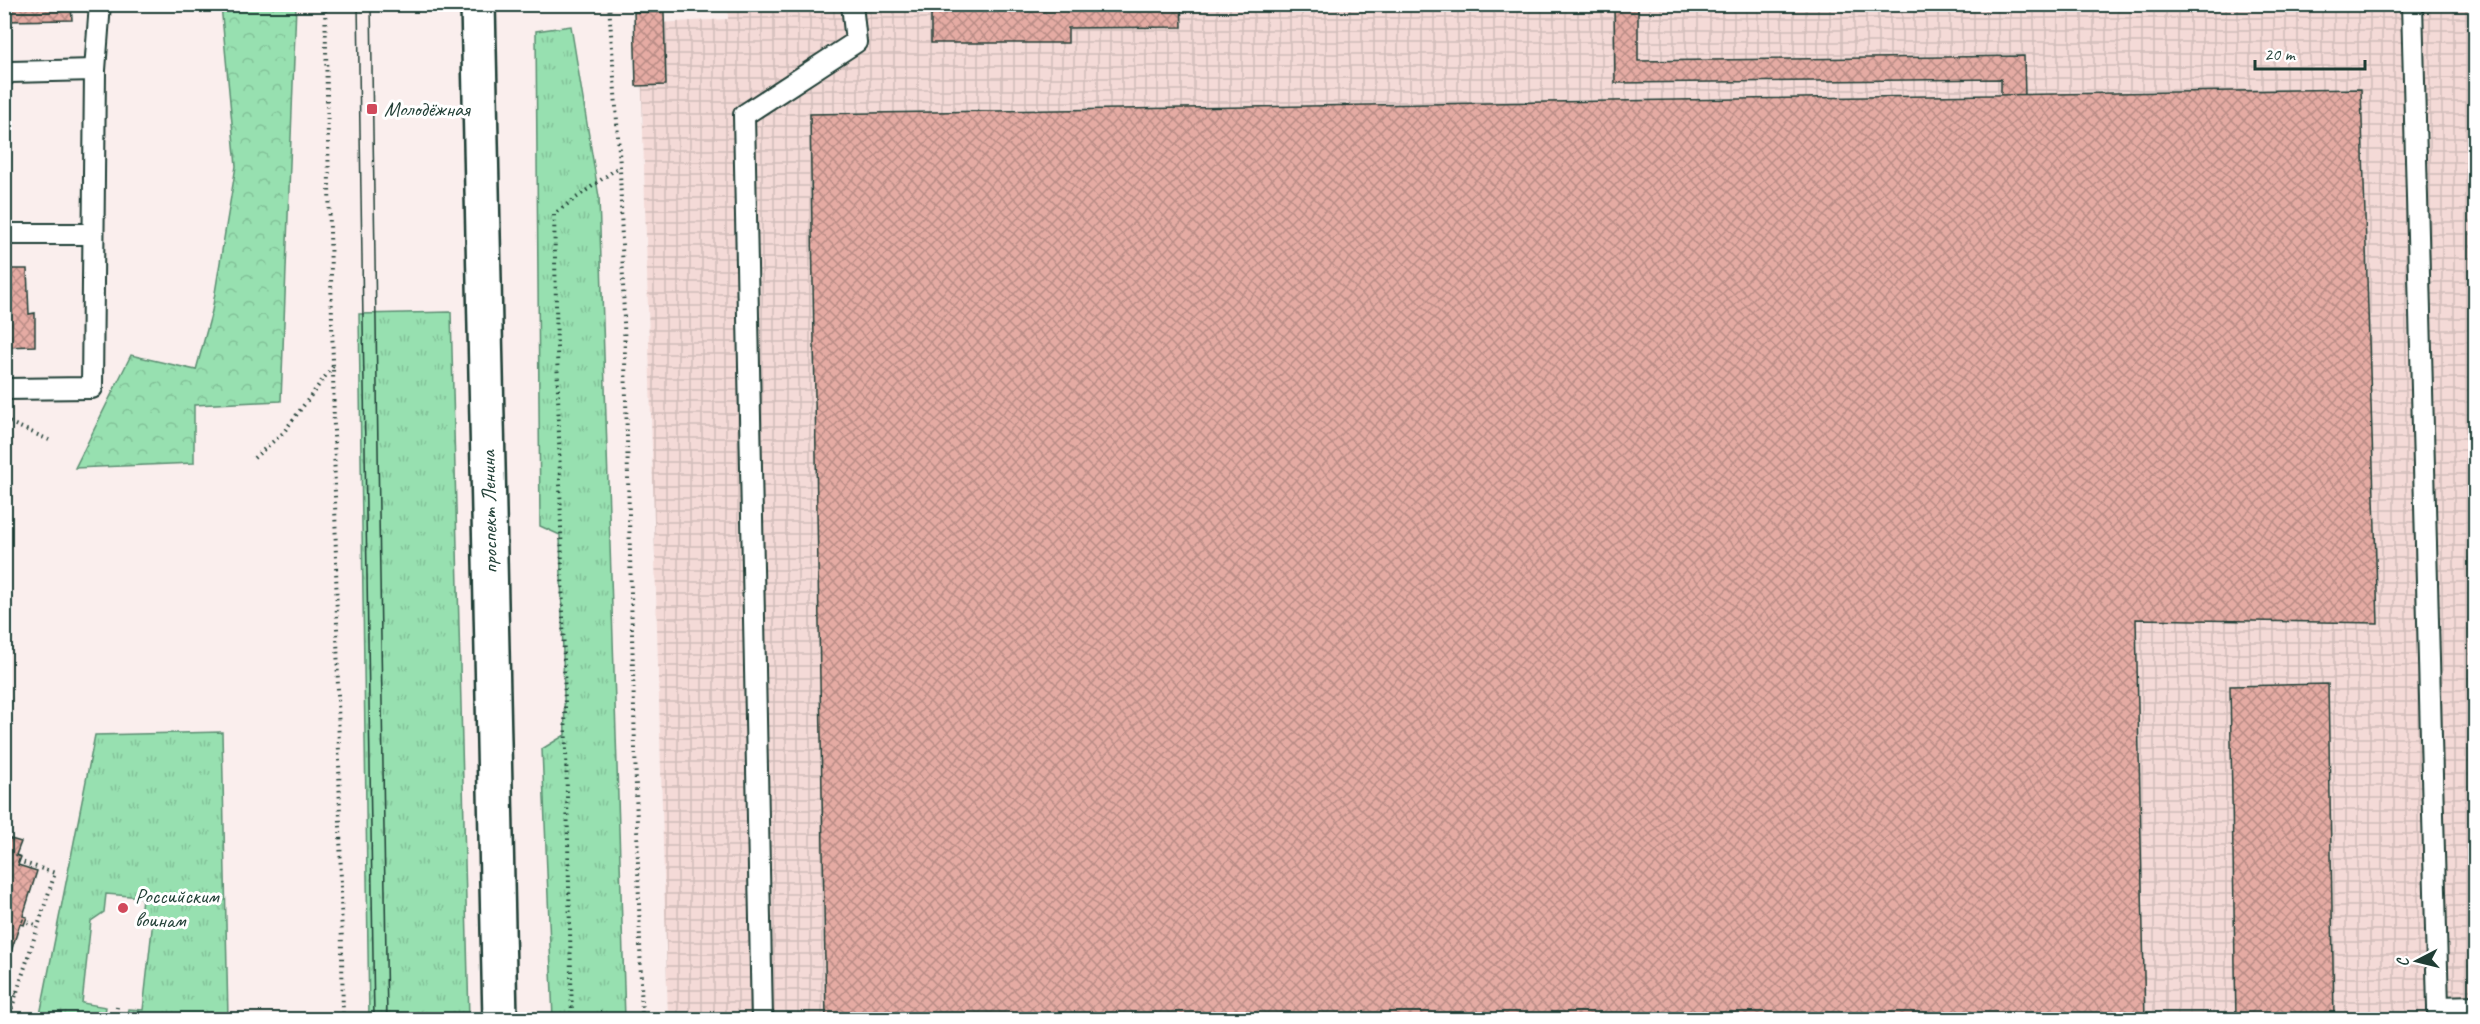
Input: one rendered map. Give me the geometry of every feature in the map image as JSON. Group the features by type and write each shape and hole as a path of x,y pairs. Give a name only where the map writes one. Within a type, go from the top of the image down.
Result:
{"main road":[{"name":"проспект Ленина","path":"477,4 500,1020"}],"lane":[{"path":"4,389 92,388 95,70 100,4"},
{"path":"762,1020 744,115 855,42 852,4"},
{"path":"2412,4 2438,1013 2475,1006"},
{"path":"4,76 10,72 95,70"},
{"path":"4,234 93,234"}],"path":[{"path":"325,4 343,1020"},
{"path":"609,4 620,166 642,1020"},
{"path":"572,1020 554,214 620,166"},
{"path":"254,458 283,433 333,366"},
{"path":"4,420 49,440"},
{"path":"8,1020 55,873 15,860"},
{"path":"22,920 38,926"},
{"path":"4,989 17,993"},
{"path":"116,1020 117,1006"}],"shaded area":[{"path":"728,4 2475,5 2475,1019 668,1019 640,24 728,19"}],"green space":[{"path":"221,5 296,5 281,401 194,405 194,463 75,468 131,355 196,370 212,311 236,166"},
{"path":"571,26 599,197 625,1019 553,1019 542,749 565,735 560,535 540,526 536,31"},
{"path":"451,312 469,1019 369,1019 359,314"},
{"path":"222,732 228,1019 127,1019 129,1009 143,1010 153,920 140,918 142,897 106,894 104,912 91,921 82,1003 106,1007 104,1019 56,1019 40,1015 95,735"}],"building":[{"path":"4,4 71,4 72,20 4,21"},
{"path":"931,4 1181,4 1182,27 1068,28 1068,43 931,43"},
{"path":"1614,4 1638,4 1638,61 2024,56 2025,96 2001,96 2001,79 1615,83"},
{"path":"634,12 664,12 666,85 636,86"},
{"path":"2361,89 2378,623 2136,619 2145,1020 826,1020 810,114"},
{"path":"4,269 27,269 29,314 35,313 35,346 4,347"},
{"path":"2328,684 2334,1020 2236,1020 2230,686"},
{"path":"4,837 21,842 16,855 21,857 18,865 37,871 23,916 27,917 24,925 20,924 4,973"}],"tram line":[{"path":"358,4 374,1020"},
{"path":"371,4 387,1020"}],"place":[{"name":"Молодёжная","path":"372,109"},
{"name":"Российским воинам","path":"123,908"}]}
